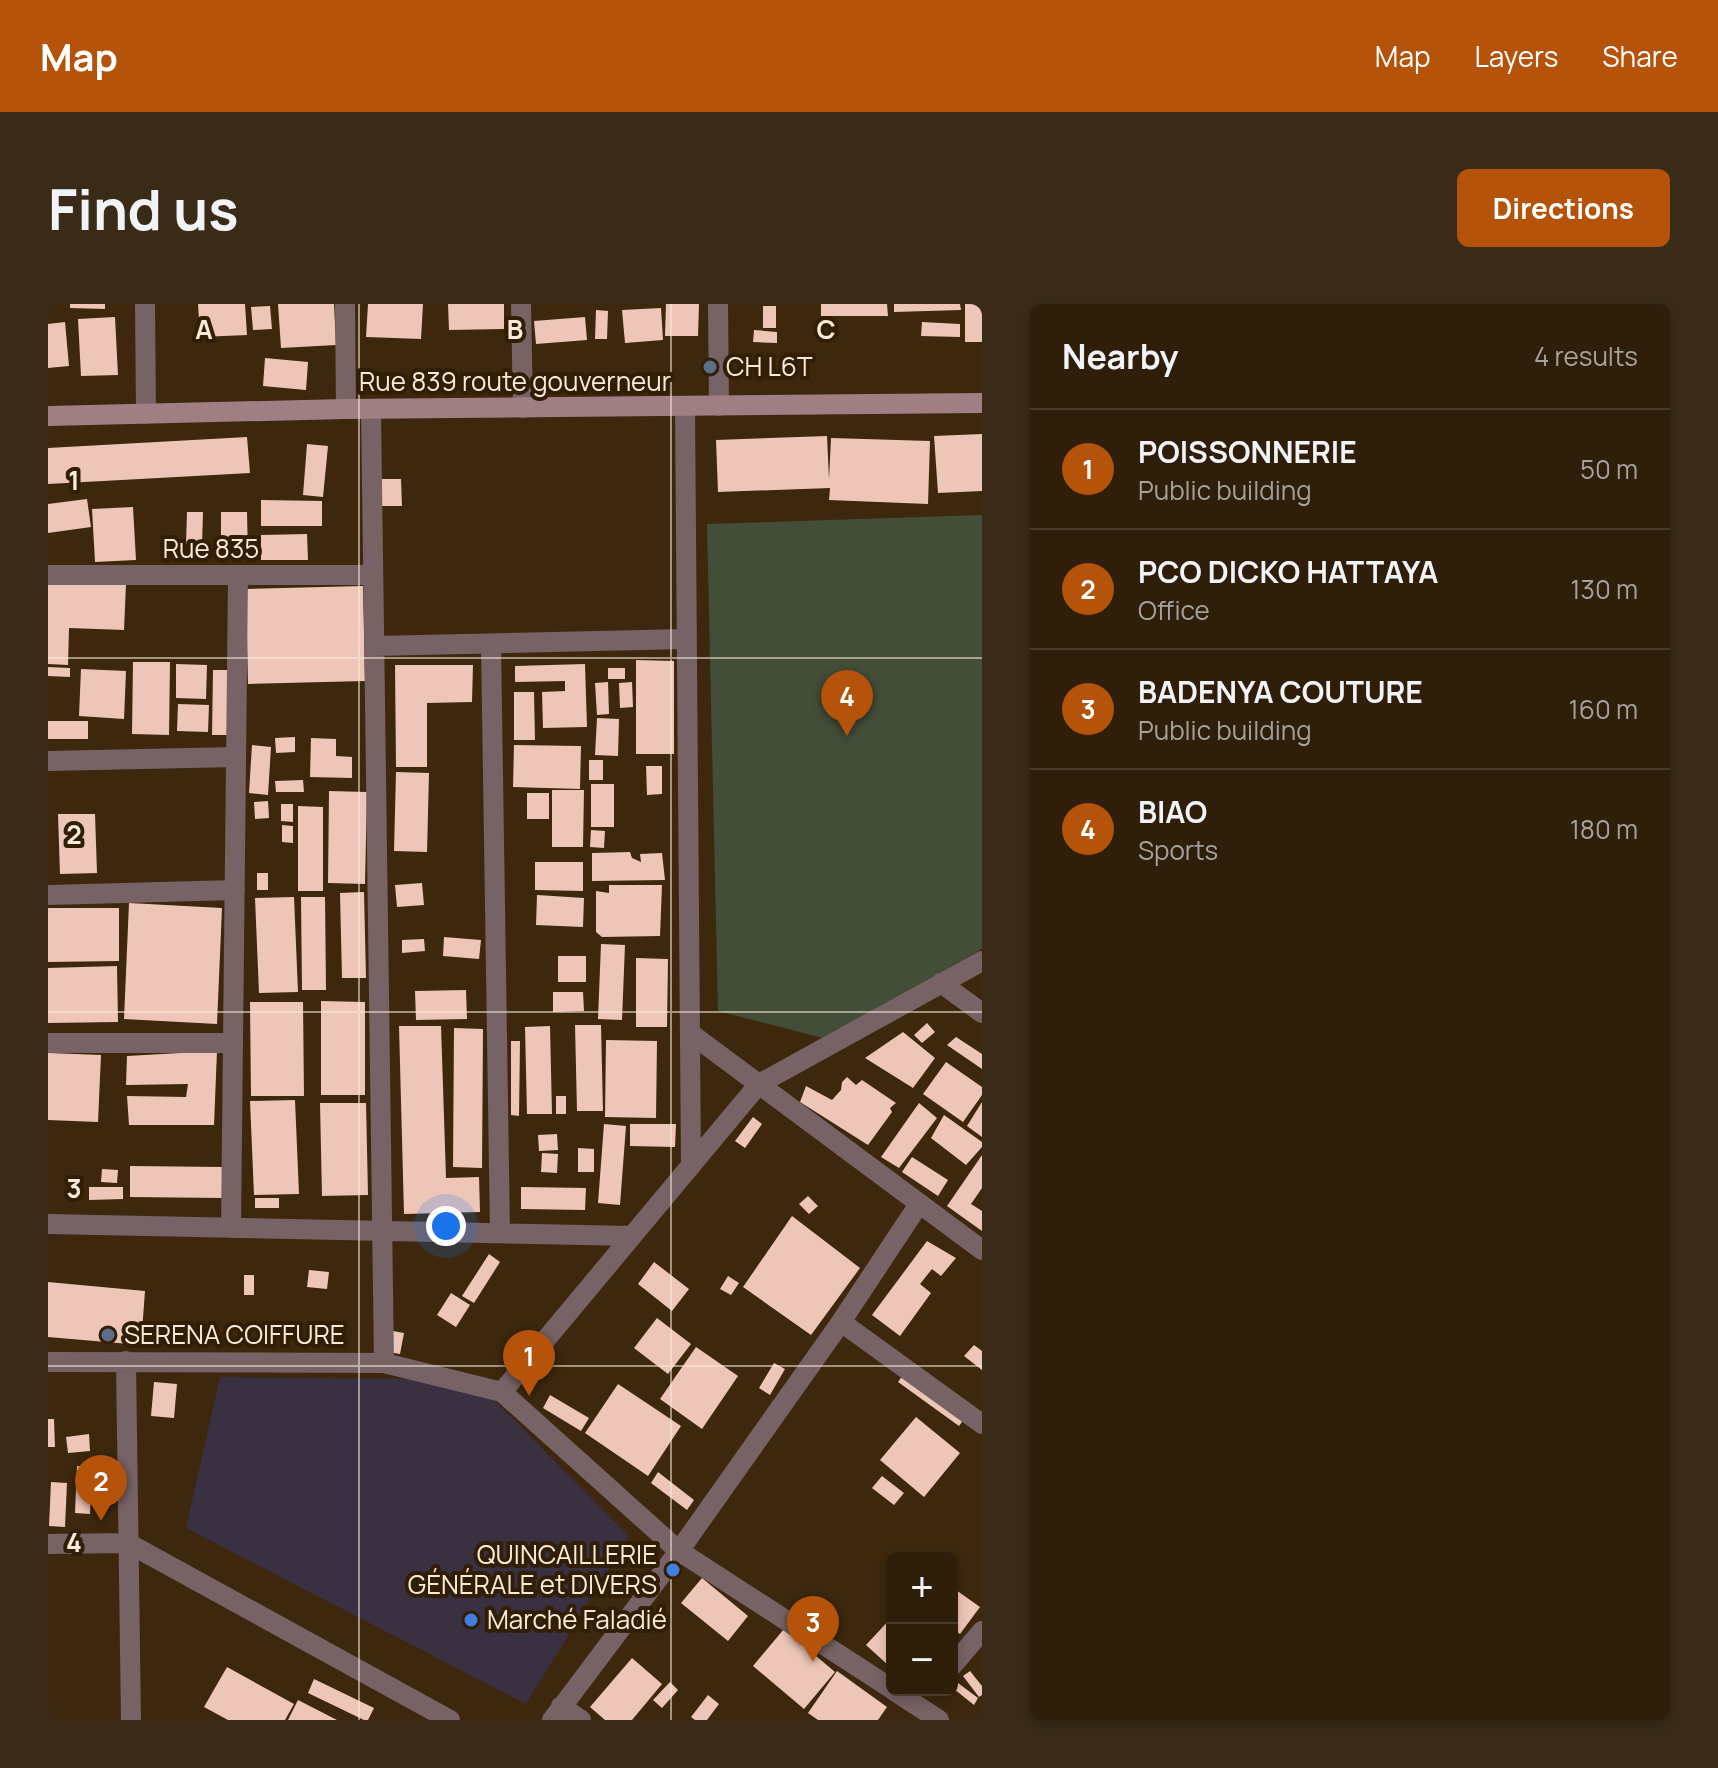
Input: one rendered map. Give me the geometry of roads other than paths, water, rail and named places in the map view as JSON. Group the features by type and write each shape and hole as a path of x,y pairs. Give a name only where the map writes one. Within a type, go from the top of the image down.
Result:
{"street":[{"path":"145,304 146,414"},
{"path":"345,304 346,409"},
{"path":"521,304 523,408"},
{"path":"718,304 719,406"},
{"name":"Rue 839 route gouverneur","path":"48,416 346,409 982,403"},
{"path":"685,407 691,1166"},
{"path":"371,409 384,1363"},
{"name":"Rue 835","path":"48,575 373,575"},
{"path":"231,1228 238,575"},
{"path":"374,646 686,639"},
{"path":"491,644 500,1233"},
{"path":"48,761 236,757"},
{"path":"48,895 235,890"},
{"path":"502,1392 759,1084 982,961"},
{"path":"941,983 982,1013"},
{"path":"690,1033 982,1250"},
{"path":"48,1043 233,1043"},
{"path":"581,1720 557,1713 679,1551 841,1322 919,1204"},
{"path":"48,1224 632,1236"},
{"path":"841,1322 982,1424"},
{"path":"126,1361 131,1720"},
{"path":"48,1362 384,1363 502,1392 679,1551 886,1686"},
{"path":"48,1544 128,1543 450,1720"},
{"path":"958,1659 982,1631"},
{"path":"924,1698 939,1720"}],"place":[{"name":"CH L6T","path":"710,367"},
{"name":"BIAO","path":"847,736"},
{"name":"SERENA COIFFURE","path":"108,1335"},
{"name":"POISSONNERIE","path":"529,1396"},
{"name":"PCO DICKO HATTAYA","path":"101,1521"},
{"name":"QUINCAILLERIE GÉNÉRALE et DIVERS","path":"673,1570"},
{"name":"Marché Faladié","path":"471,1620"},
{"name":"BADENYA COUTURE","path":"813,1662"}]}
